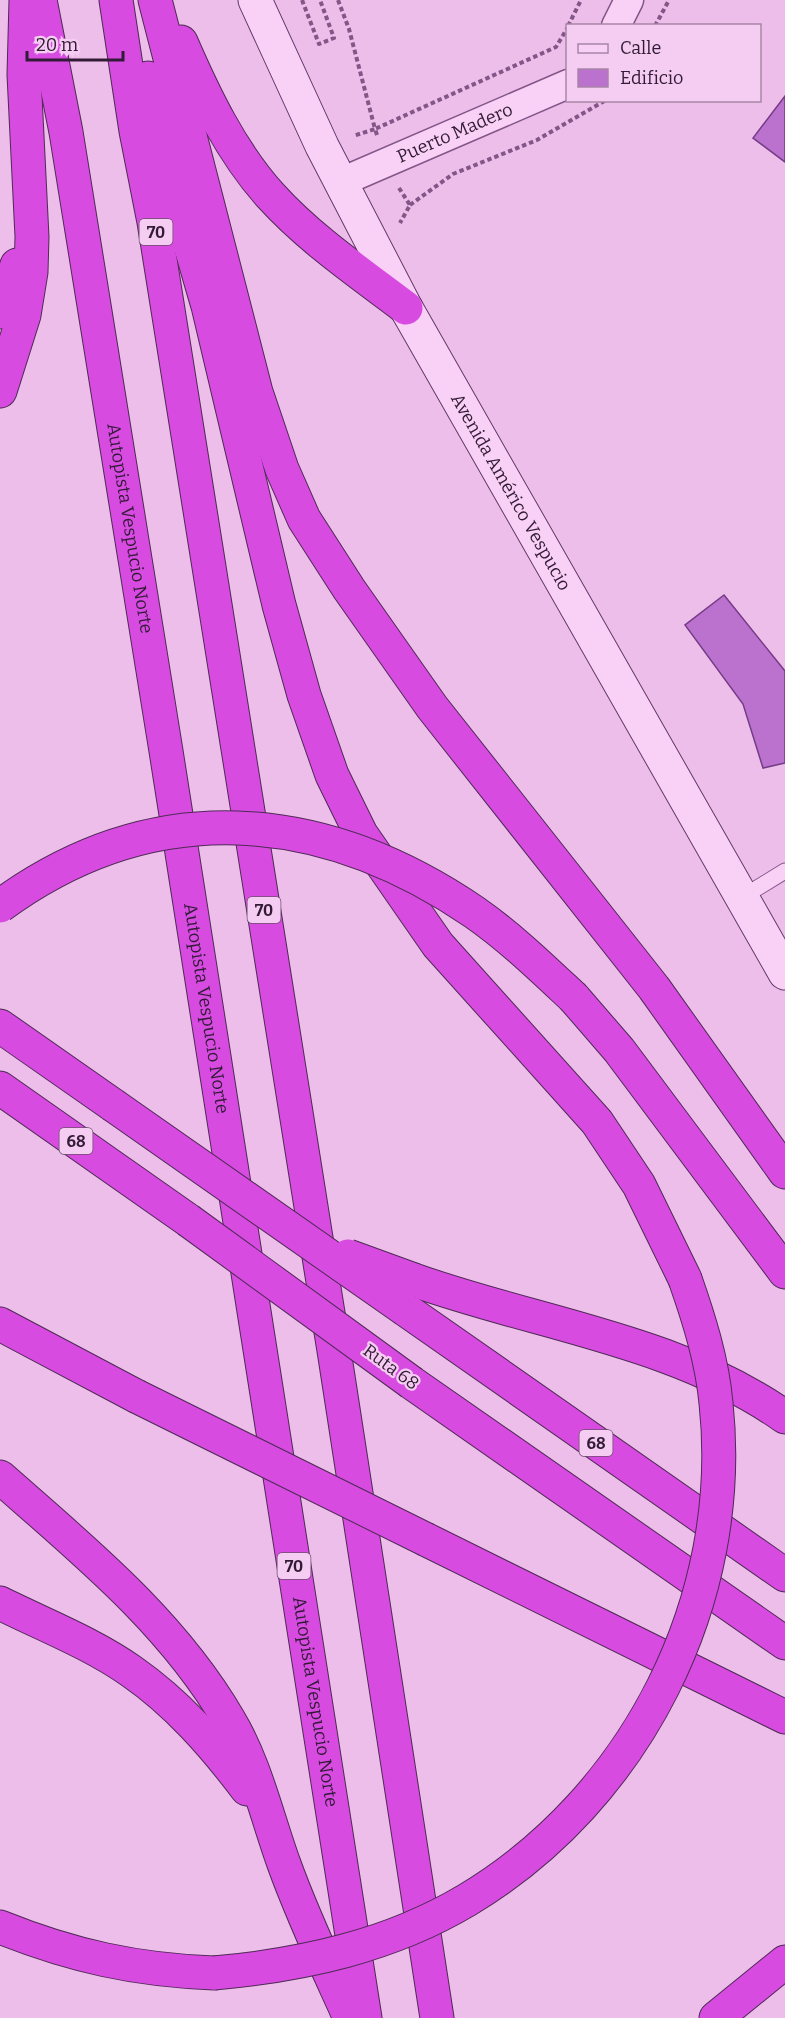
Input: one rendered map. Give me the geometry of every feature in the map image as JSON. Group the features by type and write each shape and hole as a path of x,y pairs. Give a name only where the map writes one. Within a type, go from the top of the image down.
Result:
{"highway":[{"path":"0,392 19,333 31,272 24,75 26,0"},
{"name":"Autopista Vespucio Norte","path":"40,0 68,143 366,2018"},
{"name":"70","path":"116,0 136,131 154,222 335,1356 437,2018"},
{"path":"0,1927 44,1944 91,1958 173,1971 214,1973 267,1968 319,1959 369,1944 444,1912 511,1870 551,1836 588,1798 621,1758 647,1718 670,1675 689,1631 703,1586 713,1539 719,1480 716,1402 707,1350 685,1279 639,1185 597,1122 438,945 361,834 332,775 307,706 279,605 208,306 176,195 130,0"},
{"path":"154,0 256,392 282,469 304,519 349,589 432,706 654,988 785,1172"},
{"path":"162,0 200,86 236,148 271,196 316,238 406,308"},
{"path":"0,312 13,282 30,208"},
{"path":"0,906 58,868 122,842 193,828 266,829 302,835 349,849 439,890 508,937 574,999 619,1050 785,1272"},
{"name":"68","path":"0,1026 299,1237 410,1295 785,1575"},
{"name":"Ruta 68","path":"0,1088 188,1220 412,1383 785,1643"},
{"path":"410,1295 493,1307 626,1344 692,1366 728,1382 785,1417"},
{"path":"0,1324 136,1396 785,1717"},
{"path":"0,1477 128,1592 193,1665 231,1722 242,1744 298,1903 350,2018"},
{"path":"0,1603 130,1670 162,1695 220,1754 271,1829"},
{"path":"716,2018 785,1962"}],"main road":[{"name":"Avenida Américo Vespucio","path":"255,0 322,146 406,308 785,973"}],"street":[{"path":"617,24 629,0"},
{"name":"Puerto Madero","path":"341,182 566,84"}],"lane":[{"path":"741,898 785,871"}],"path":[{"path":"302,0 319,44 334,38 320,0"},
{"path":"338,0 349,29 384,164 410,205"},
{"path":"569,24 581,0"},
{"path":"656,24 669,0"},
{"path":"322,146 375,129 556,47 566,30"},
{"path":"397,228 410,205 453,174 537,140 603,102"}],"building":[{"path":"785,96 785,162 753,138"},
{"path":"724,595 785,671 785,763 763,768 743,704 685,625"}]}
